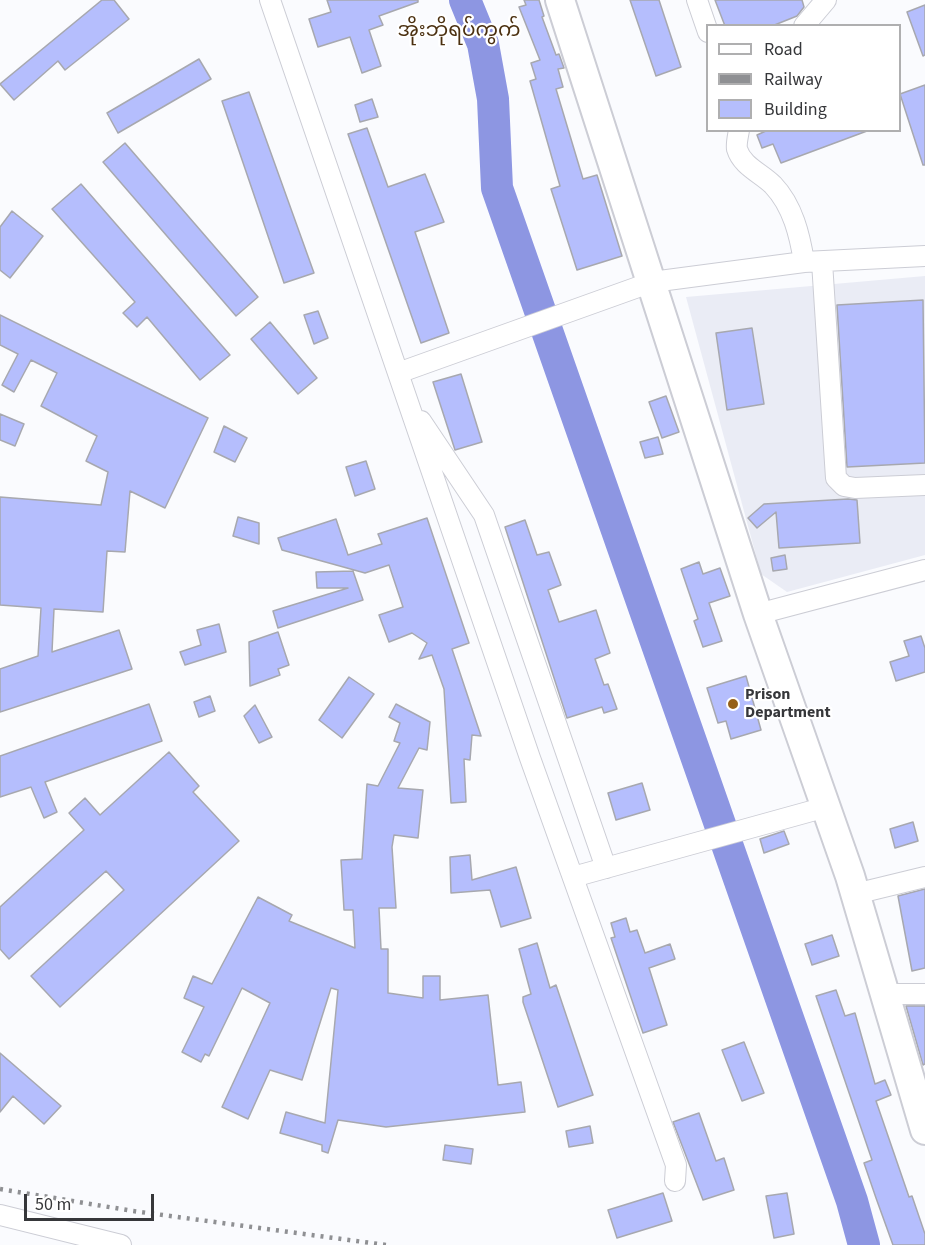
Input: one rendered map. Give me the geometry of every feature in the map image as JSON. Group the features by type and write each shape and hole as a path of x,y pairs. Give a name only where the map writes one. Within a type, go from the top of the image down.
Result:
{"street":[{"path":"270,0 573,877 676,1165 675,1181"},
{"path":"560,0 758,614 855,894 925,1130"},
{"path":"696,0 706,27"},
{"path":"806,24 826,0"},
{"path":"739,132 736,147 744,161 774,186 788,209 813,262 836,477 844,486 855,488 925,485"},
{"path":"398,373 652,282 813,262 925,256"},
{"path":"408,402 484,515 606,868"},
{"path":"758,614 925,570"},
{"path":"573,877 826,807"},
{"path":"855,894 925,877"},
{"path":"885,994 925,994"},
{"path":"0,1215 120,1245"}],"shaded area":[{"path":"925,276 925,555 787,592 761,574 686,297"}],"building":[{"path":"102,0 114,0 129,19 65,70 58,61 14,100 0,84"},
{"path":"327,0 418,0 418,2 379,16 383,25 369,30 381,66 362,73 350,37 318,47 309,19 331,12"},
{"path":"524,0 539,0 544,16 542,17 556,55 559,54 564,68 558,69 563,87 556,89 583,179 597,175 622,256 577,270 551,189 560,186 530,81 536,79 531,63 540,60 519,7 526,5"},
{"path":"630,0 659,0 681,67 656,76"},
{"path":"715,0 802,0 804,7 797,16 777,24 724,24"},
{"path":"925,5 925,55 923,56 907,12"},
{"path":"199,59 211,79 118,133 107,113"},
{"path":"925,85 925,165 923,165 901,94"},
{"path":"249,92 314,273 284,283 222,101"},
{"path":"372,99 378,117 360,122 355,105"},
{"path":"367,128 388,187 425,174 444,222 415,232 449,333 421,343 348,134"},
{"path":"764,132 864,132 781,163 773,144 762,148 757,135"},
{"path":"125,143 258,297 236,316 103,162"},
{"path":"81,184 230,355 200,380 147,317 137,327 123,313 135,302 52,209"},
{"path":"12,211 43,236 10,278 0,270 0,227"},
{"path":"923,300 925,463 847,467 837,305"},
{"path":"318,311 328,338 314,344 304,315"},
{"path":"0,315 208,418 165,508 130,491 125,552 107,551 103,612 54,609 52,652 119,630 132,669 0,712 0,669 38,656 41,608 0,605 0,497 101,505 108,472 86,461 97,436 41,406 57,373 31,360 14,392 2,385 18,354 0,345"},
{"path":"270,322 317,378 298,394 251,339"},
{"path":"752,328 764,404 727,410 716,333"},
{"path":"461,374 482,442 455,450 433,382"},
{"path":"666,396 679,432 662,438 649,402"},
{"path":"0,414 24,424 15,446 0,440"},
{"path":"224,426 247,438 235,462 214,452"},
{"path":"658,437 663,454 645,458 640,442"},
{"path":"366,461 375,489 355,496 346,467"},
{"path":"857,500 860,543 779,548 776,512 757,528 748,518 764,504"},
{"path":"238,517 259,523 259,544 233,536"},
{"path":"427,518 469,643 452,649 481,736 472,735 470,760 464,759 466,802 451,803 444,689 432,655 419,659 427,643 412,633 389,642 379,615 403,607 389,565 365,573 282,550 278,538 336,519 348,555 382,544 378,534"},
{"path":"525,520 537,555 549,552 561,585 548,590 559,622 596,610 610,653 595,659 604,685 608,684 617,709 604,713 602,707 567,718 505,527"},
{"path":"785,555 787,569 773,571 771,558"},
{"path":"699,562 703,574 720,568 730,596 709,603 722,641 703,647 694,621 698,619 681,569"},
{"path":"353,571 363,600 278,628 273,611 348,588 317,588 316,572"},
{"path":"219,624 226,652 185,665 180,652 201,645 197,630"},
{"path":"278,632 289,665 278,669 280,675 250,686 249,642"},
{"path":"921,636 925,648 925,672 896,681 890,662 909,656 904,641"},
{"name":"Prison Department","path":"746,676 761,730 731,739 726,721 718,723 707,688"},
{"path":"349,677 374,694 342,738 319,720"},
{"path":"210,696 215,711 199,717 194,702"},
{"path":"149,704 162,741 45,782 57,812 44,818 31,787 0,797 0,756"},
{"path":"396,704 430,722 427,750 419,748 398,788 423,790 418,838 394,835 392,847 396,908 379,908 381,949 388,949 388,993 423,998 423,976 440,976 440,1000 488,995 498,1085 521,1082 525,1112 386,1127 338,1120 328,1153 322,1151 322,1145 280,1133 286,1112 325,1123 338,990 331,988 302,1080 270,1070 248,1119 222,1107 270,1003 242,988 209,1056 205,1054 201,1062 182,1052 204,1007 184,998 193,976 212,984 258,897 292,915 289,921 355,948 353,910 344,910 341,860 362,859 367,784 378,786 400,743 394,741 400,723 389,717"},
{"path":"255,705 272,737 259,743 244,716"},
{"path":"169,752 199,786 193,792 239,841 60,1007 31,976 124,890 106,871 9,959 0,949 0,907 84,830 69,813 85,798 100,815"},
{"path":"642,783 650,810 616,820 608,793"},
{"path":"913,822 918,841 895,848 890,829"},
{"path":"784,831 789,844 764,853 760,839"},
{"path":"470,855 472,880 516,867 531,918 501,927 490,890 451,893 450,857"},
{"path":"925,889 925,968 912,971 898,896"},
{"path":"626,918 630,932 637,930 645,953 670,944 675,959 649,968 667,1025 643,1033 611,938 615,937 611,923"},
{"path":"832,935 839,956 812,965 805,944"},
{"path":"537,943 550,988 556,985 593,1095 558,1107 523,1002 523,997 531,994 519,949"},
{"path":"836,990 845,1016 855,1013 875,1084 885,1080 891,1095 876,1101 909,1197 912,1196 925,1234 925,1245 893,1245 876,1198 864,1163 872,1160 816,996"},
{"path":"906,1006 925,1006 925,1064 923,1065"},
{"path":"744,1042 764,1093 742,1101 722,1050"},
{"path":"0,1053 61,1106 44,1124 13,1096 0,1112"},
{"path":"699,1113 716,1161 724,1158 734,1190 703,1200 673,1122"},
{"path":"590,1126 593,1143 569,1147 566,1131"},
{"path":"445,1145 473,1149 471,1164 443,1160"},
{"path":"663,1193 672,1221 617,1238 608,1210"},
{"path":"787,1193 794,1234 774,1238 766,1196"}],"waterway":[{"path":"465,0 483,44 493,99 497,188 852,1201 864,1245"}],"railway":[{"path":"0,1189 133,1211 386,1245"}],"place":[{"name":"Prison Department","path":"733,704"}],"district":[{"name":"အိုးဘိုရပ်ကွက်","path":"459,32"}]}
